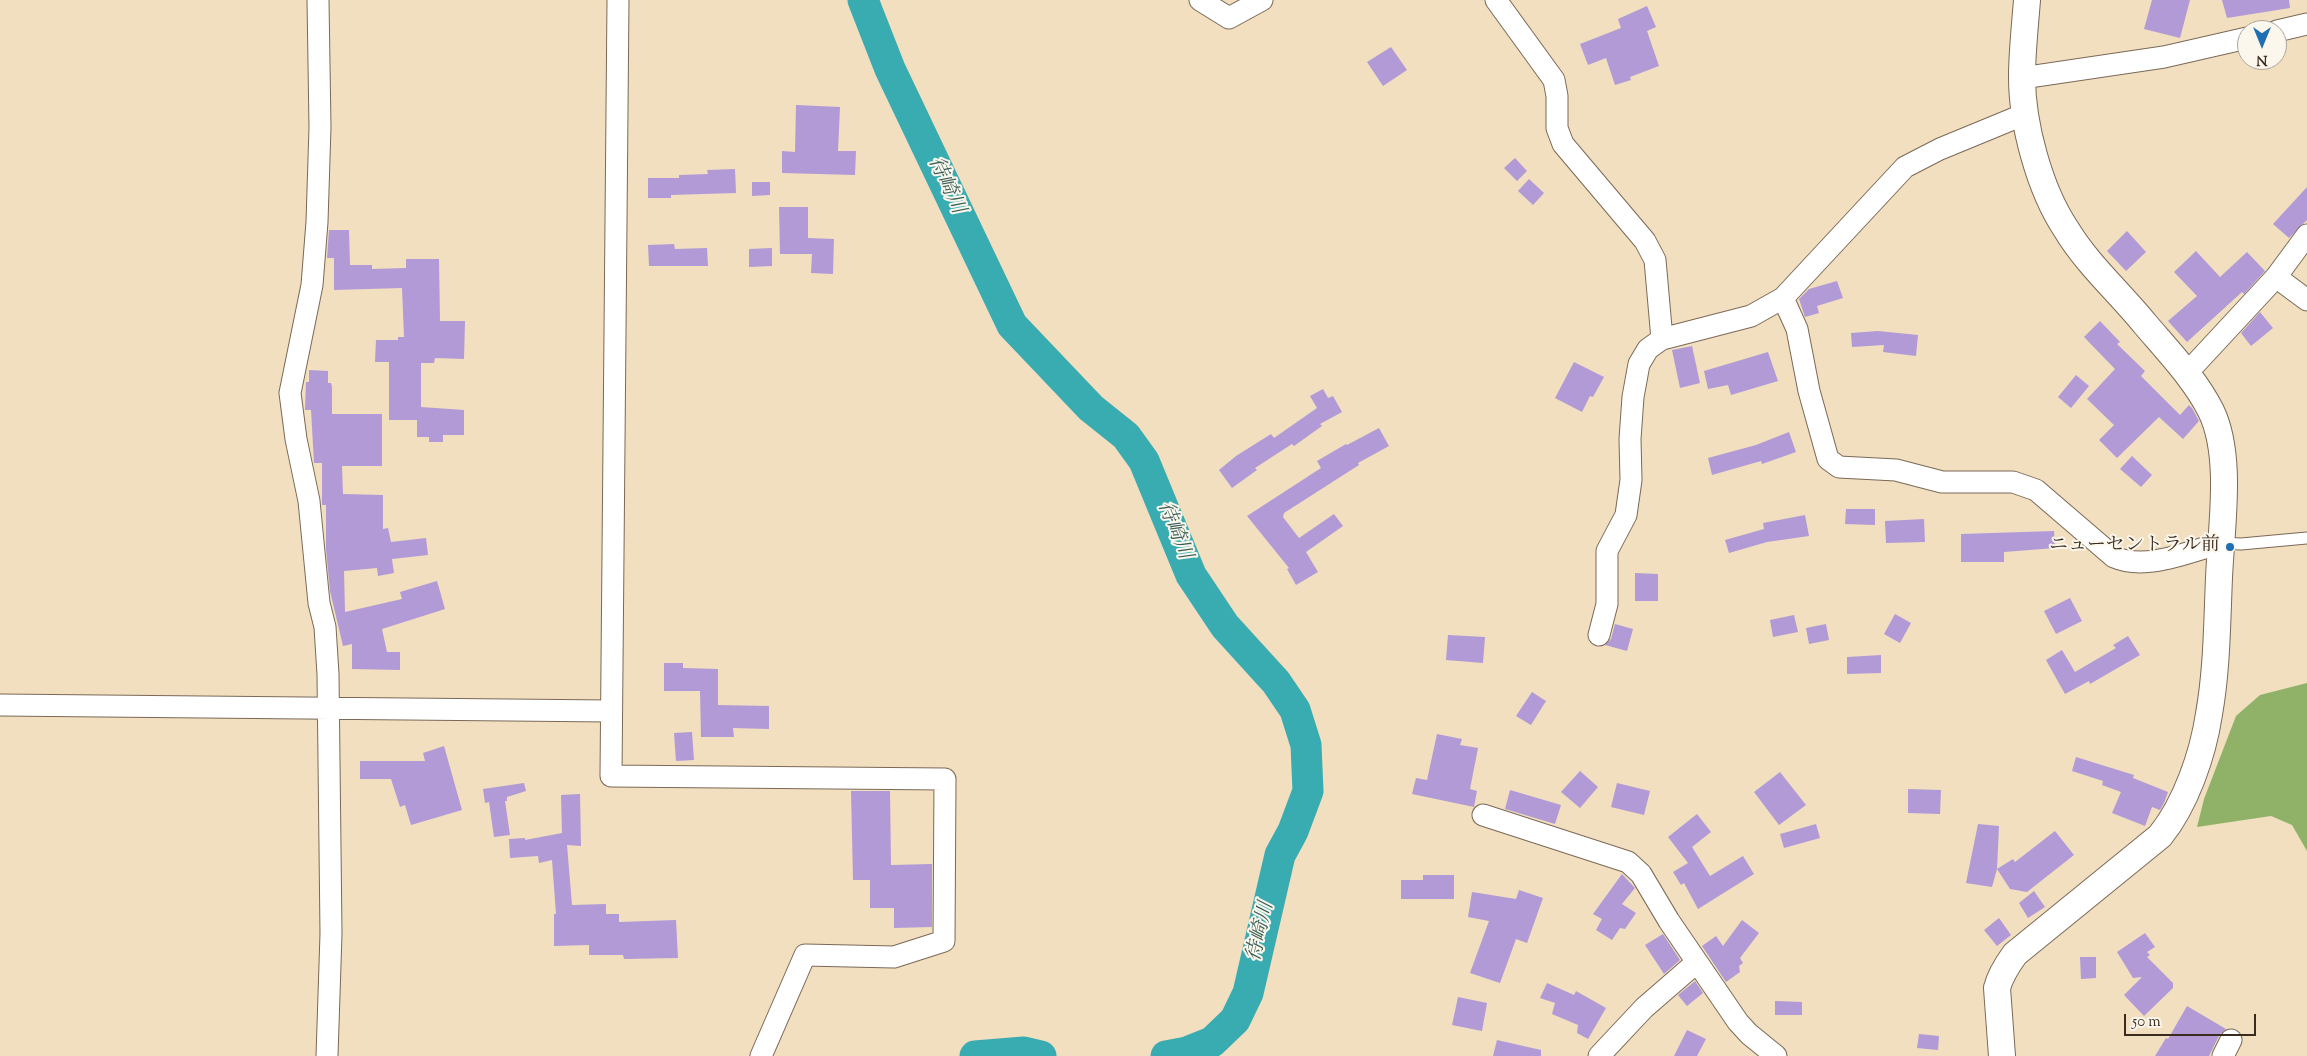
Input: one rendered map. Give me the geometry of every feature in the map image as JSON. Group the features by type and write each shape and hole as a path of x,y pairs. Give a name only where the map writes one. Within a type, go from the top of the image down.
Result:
{"street":[{"path":"318,0 320,127 317,222 312,285 290,393 296,439 309,501 319,603 325,627 330,708 331,934 327,1056"},
{"path":"618,0 610,711 611,776 799,780 945,779 944,941 894,957 805,955 761,1056"},
{"path":"1200,0 1229,18 1262,0"},
{"path":"1496,0 1554,80 1557,96 1557,128 1563,144 1646,241 1655,260 1662,339"},
{"path":"2002,1056 1997,988 1999,980 2009,962 2015,954 2160,836 2174,817 2187,792 2209,716 2215,661 2223,464 2220,438 2210,408 2186,374 2066,229 2042,179 2025,114 2022,78 2027,0"},
{"path":"2287,29 2307,24"},
{"path":"2022,78 2164,56 2237,40"},
{"path":"1599,635 1607,604 1608,551 1626,515 1631,480 1630,439 1633,397 1639,364 1648,350 1662,339 1751,316 1783,298 1905,167 1940,148 2025,114"},
{"path":"2186,374 2276,277 2307,235"},
{"path":"2276,277 2307,300"},
{"path":"1783,298 1797,329 1809,391 1828,459 1839,467 1896,470 1942,482 2013,482 2036,490 2114,557 2126,562 2150,562 2220,543"},
{"path":"0,704 610,711"},
{"path":"1484,815 1628,862 1641,874 1738,1022 1749,1034 1776,1056"},
{"path":"1599,1056 1644,1008 1697,962"}],"lane":[{"path":"2220,543 2241,544 2307,538"}],"green space":[{"path":"2307,683 2307,851 2292,825 2271,816 2197,827 2204,799 2236,716 2260,695"}],"building":[{"path":"2152,0 2190,0 2180,38 2144,29"},
{"path":"2222,0 2289,0 2290,8 2227,18"},
{"path":"1647,6 1656,27 1647,31 1659,66 1630,77 1631,80 1615,85 1606,58 1588,65 1580,44 1621,28 1618,19"},
{"path":"1391,47 1407,70 1383,86 1367,62"},
{"path":"796,105 840,107 838,151 856,151 855,175 782,173 782,151 795,152"},
{"path":"1515,158 1527,171 1517,181 1504,168"},
{"path":"735,169 736,193 671,195 671,198 648,198 648,178 679,178 679,175 708,174 707,170"},
{"path":"1529,179 1544,193 1533,205 1518,191"},
{"path":"752,182 770,182 770,195 752,196"},
{"path":"2307,187 2307,220 2289,238 2273,224"},
{"path":"779,207 808,207 808,238 834,239 833,274 811,273 812,254 780,254"},
{"path":"329,230 349,230 350,265 372,265 372,269 406,268 406,259 439,259 440,321 465,321 464,359 435,358 434,363 421,363 421,407 464,410 464,435 443,435 443,442 429,442 429,437 417,437 417,420 389,420 389,362 375,362 376,340 398,340 398,337 404,337 402,288 334,290 334,258 327,258"},
{"path":"2127,231 2146,252 2126,271 2107,251"},
{"path":"674,244 675,249 707,248 708,266 649,266 648,245"},
{"path":"772,248 772,266 749,267 749,249"},
{"path":"2196,251 2220,277 2247,252 2265,271 2244,294 2242,292 2187,342 2168,321 2197,296 2174,272"},
{"path":"1837,281 1843,298 1817,306 1819,313 1805,317 1799,299 1809,289"},
{"path":"2260,312 2273,328 2251,346 2241,333"},
{"path":"2100,321 2120,342 2117,344 2145,371 2141,376 2180,415 2189,405 2192,408 2199,421 2183,439 2159,417 2117,458 2099,440 2114,425 2087,399 2115,369 2084,337"},
{"path":"1878,331 1918,335 1916,356 1883,352 1884,345 1852,347 1851,333"},
{"path":"1692,346 1700,383 1680,388 1672,350"},
{"path":"1768,352 1778,381 1731,395 1728,385 1708,389 1704,371"},
{"path":"1574,362 1604,377 1593,397 1590,396 1582,412 1555,398"},
{"path":"309,370 328,371 328,383 331,383 332,387 332,414 382,414 382,466 342,466 343,494 383,495 383,529 388,528 391,542 426,538 428,555 392,559 394,573 378,576 377,568 344,571 345,612 402,599 400,592 437,581 445,609 382,629 387,652 400,652 400,670 352,669 352,644 343,646 330,591 326,549 326,505 322,505 322,463 314,463 311,410 305,410 306,382 309,382"},
{"path":"2076,375 2089,386 2071,408 2058,397"},
{"path":"1323,389 1328,398 1333,396 1342,412 1320,424 1322,426 1294,446 1292,444 1255,468 1257,470 1232,488 1219,470 1236,456 1271,434 1274,438 1317,408 1310,396"},
{"path":"1379,428 1389,446 1358,463 1359,465 1284,513 1283,517 1299,538 1334,514 1343,526 1306,552 1318,572 1296,585 1287,569 1289,568 1247,516 1321,468 1317,461"},
{"path":"1789,432 1796,452 1762,464 1761,461 1712,475 1708,458 1756,445"},
{"path":"2132,456 2152,475 2141,487 2120,469"},
{"path":"1846,509 1875,509 1875,525 1845,524"},
{"path":"1805,515 1809,536 1767,542 1729,553 1725,540 1764,529 1763,523"},
{"path":"1924,519 1925,542 1886,543 1885,521"},
{"path":"2054,531 2055,548 2004,552 2004,562 1961,562 1961,534"},
{"path":"1635,573 1658,574 1658,601 1635,601"},
{"path":"2070,598 2082,621 2056,634 2044,611"},
{"path":"1895,614 1911,623 1900,643 1884,634"},
{"path":"1794,615 1798,632 1773,637 1770,620"},
{"path":"1615,624 1633,629 1627,651 1605,645 1611,639"},
{"path":"1826,624 1829,640 1809,644 1806,628"},
{"path":"1448,635 1485,637 1483,663 1446,660"},
{"path":"2128,636 2140,655 2090,684 2089,681 2065,694 2046,660 2062,650 2075,672 2116,648 2113,645"},
{"path":"1881,655 1881,673 1847,674 1847,657"},
{"path":"664,663 683,663 683,668 718,669 718,705 769,706 769,729 733,728 734,737 701,737 700,691 664,691"},
{"path":"1532,692 1546,701 1531,725 1516,716"},
{"path":"692,732 694,760 676,761 674,733"},
{"path":"1437,734 1462,739 1460,745 1478,748 1470,789 1477,791 1474,807 1412,794 1416,778 1427,780"},
{"path":"444,746 462,810 411,825 405,805 400,807 391,779 360,779 360,761 425,761 423,753"},
{"path":"2076,757 2134,775 2133,778 2168,792 2160,810 2152,807 2145,826 2112,813 2121,792 2102,785 2103,781 2072,771"},
{"path":"1580,771 1598,787 1580,808 1561,792"},
{"path":"1780,772 1806,805 1779,825 1754,792"},
{"path":"524,783 526,791 507,797 507,801 505,801 510,835 494,837 489,802 485,803 483,789"},
{"path":"1617,783 1650,791 1644,815 1611,807"},
{"path":"1908,789 1941,790 1940,814 1908,813"},
{"path":"1510,790 1561,805 1555,824 1505,809"},
{"path":"851,791 890,791 891,865 932,864 932,927 894,928 894,908 870,908 870,880 853,880"},
{"path":"580,794 581,846 567,845 572,905 606,904 606,914 619,914 619,922 676,920 678,958 624,959 623,955 589,955 589,945 554,946 554,914 556,914 552,860 539,863 538,856 510,858 509,839 525,838 525,840 562,833 561,795"},
{"path":"1697,814 1711,832 1692,847 1710,876 1743,856 1754,874 1698,909 1684,883 1681,885 1673,872 1688,863 1668,837"},
{"path":"1816,824 1820,838 1784,848 1780,834"},
{"path":"1978,824 1999,826 1997,869 1992,887 1966,883"},
{"path":"2055,831 2074,855 2027,892 2010,889 1997,869 2013,859 2015,862"},
{"path":"1622,874 1635,888 1622,904 1636,913 1625,929 1620,928 1612,940 1596,930 1602,919 1593,914"},
{"path":"1423,875 1454,875 1454,899 1401,899 1401,880 1423,880"},
{"path":"1519,890 1543,898 1527,943 1516,939 1500,983 1470,973 1489,921 1468,917 1472,892 1516,899"},
{"path":"2034,891 2045,907 2028,918 2019,903"},
{"path":"1999,918 2011,935 1997,946 1984,930"},
{"path":"1742,920 1759,933 1740,958 1743,963 1739,966 1740,972 1726,982 1702,946 1716,936 1723,946"},
{"path":"2145,933 2155,947 2147,952 2150,955 2147,957 2173,983 2173,988 2144,1016 2124,995 2142,977 2133,978 2117,952"},
{"path":"1663,934 1680,960 1664,974 1645,945"},
{"path":"2080,957 2096,957 2096,978 2081,979"},
{"path":"1695,981 1703,993 1687,1006 1678,995"},
{"path":"1547,983 1574,995 1576,991 1606,1008 1588,1039 1577,1033 1578,1025 1552,1014 1555,1003 1540,998"},
{"path":"1458,997 1487,1003 1482,1031 1452,1025"},
{"path":"1775,1001 1802,1002 1802,1015 1775,1015"},
{"path":"2187,1006 2226,1029 2220,1034 2209,1056 2155,1056 2166,1038 2168,1039"},
{"path":"1687,1030 1706,1039 1697,1056 1674,1056"},
{"path":"1919,1034 1939,1036 1938,1050 1917,1048"},
{"path":"1497,1040 1541,1050 1541,1056 1493,1056"}],"waterway":[{"name":"待崎川","path":"863,0 890,69 1012,325 1091,408 1126,436 1144,461 1191,575 1225,626 1276,682 1295,710 1306,745 1308,791 1293,831 1280,855 1248,993 1235,1020 1212,1042 1187,1052 1166,1056"},
{"name":"待崎川","path":"975,1056 1024,1052 1041,1056"}],"place":[{"name":"ニューセントラル前","path":"2230,547"}]}
